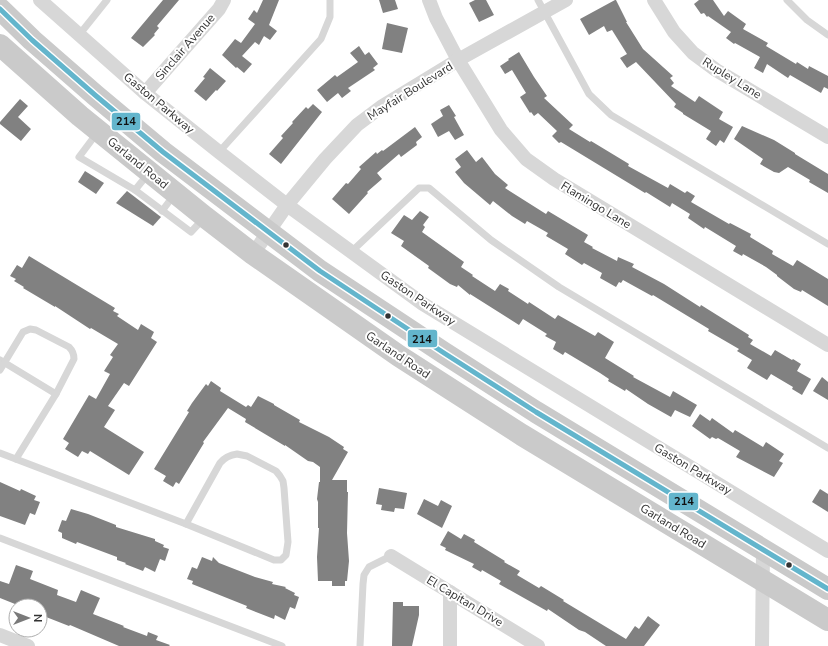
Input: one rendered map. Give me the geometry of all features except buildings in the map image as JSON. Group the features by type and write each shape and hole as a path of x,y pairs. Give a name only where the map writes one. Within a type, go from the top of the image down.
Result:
{"main road":[{"name":"Garland Road","path":"0,9 32,40 152,143 327,275 536,412 828,589"},
{"name":"Garland Road","path":"0,45 80,116 205,217 253,254 399,356 522,435 828,620"},
{"path":"522,435 536,412"}],"street":[{"name":"Gaston Parkway","path":"40,0 145,94 287,205 423,304 828,551"},
{"name":"Sinclair Avenue","path":"145,94 219,9 224,0"},
{"name":"Flamingo Lane","path":"429,0 436,18 458,60 501,130 526,159 554,179 828,345"},
{"name":"Mayfair Boulevard","path":"253,254 287,205 325,159 357,125 381,107 458,60 566,0"},
{"name":"Rupley Lane","path":"654,0 674,32 693,53 716,70 828,137"},
{"path":"762,646 763,550"},
{"name":"El Capitan Drive","path":"392,556 538,646"},
{"path":"450,592 450,646"},
{"path":"0,635 28,646"}],"lane":[{"path":"79,35 107,0"},
{"path":"219,152 321,39 330,17 330,0"},
{"path":"538,0 589,94 611,115 828,244"},
{"path":"787,0 807,20 828,35"},
{"path":"98,131 79,157 134,190 191,232 205,217"},
{"path":"134,190 150,172"},
{"path":"351,252 419,188 429,188 492,240 560,287 828,448"},
{"path":"162,211 175,193"},
{"path":"0,370 2,361 22,332 30,329 36,330 69,347 74,355 74,359 56,394 16,459"},
{"path":"2,361 56,394"},
{"path":"0,453 186,524 274,560 282,560 286,555 288,542 284,488 280,476 276,471 247,456 238,454 225,458 220,463 186,524"},
{"path":"0,538 282,646"},
{"path":"360,646 362,584 364,574 368,567 392,556"}],"transit line":[{"name":"214","path":"0,9 32,40 163,152 320,271 536,412 828,589"}]}
